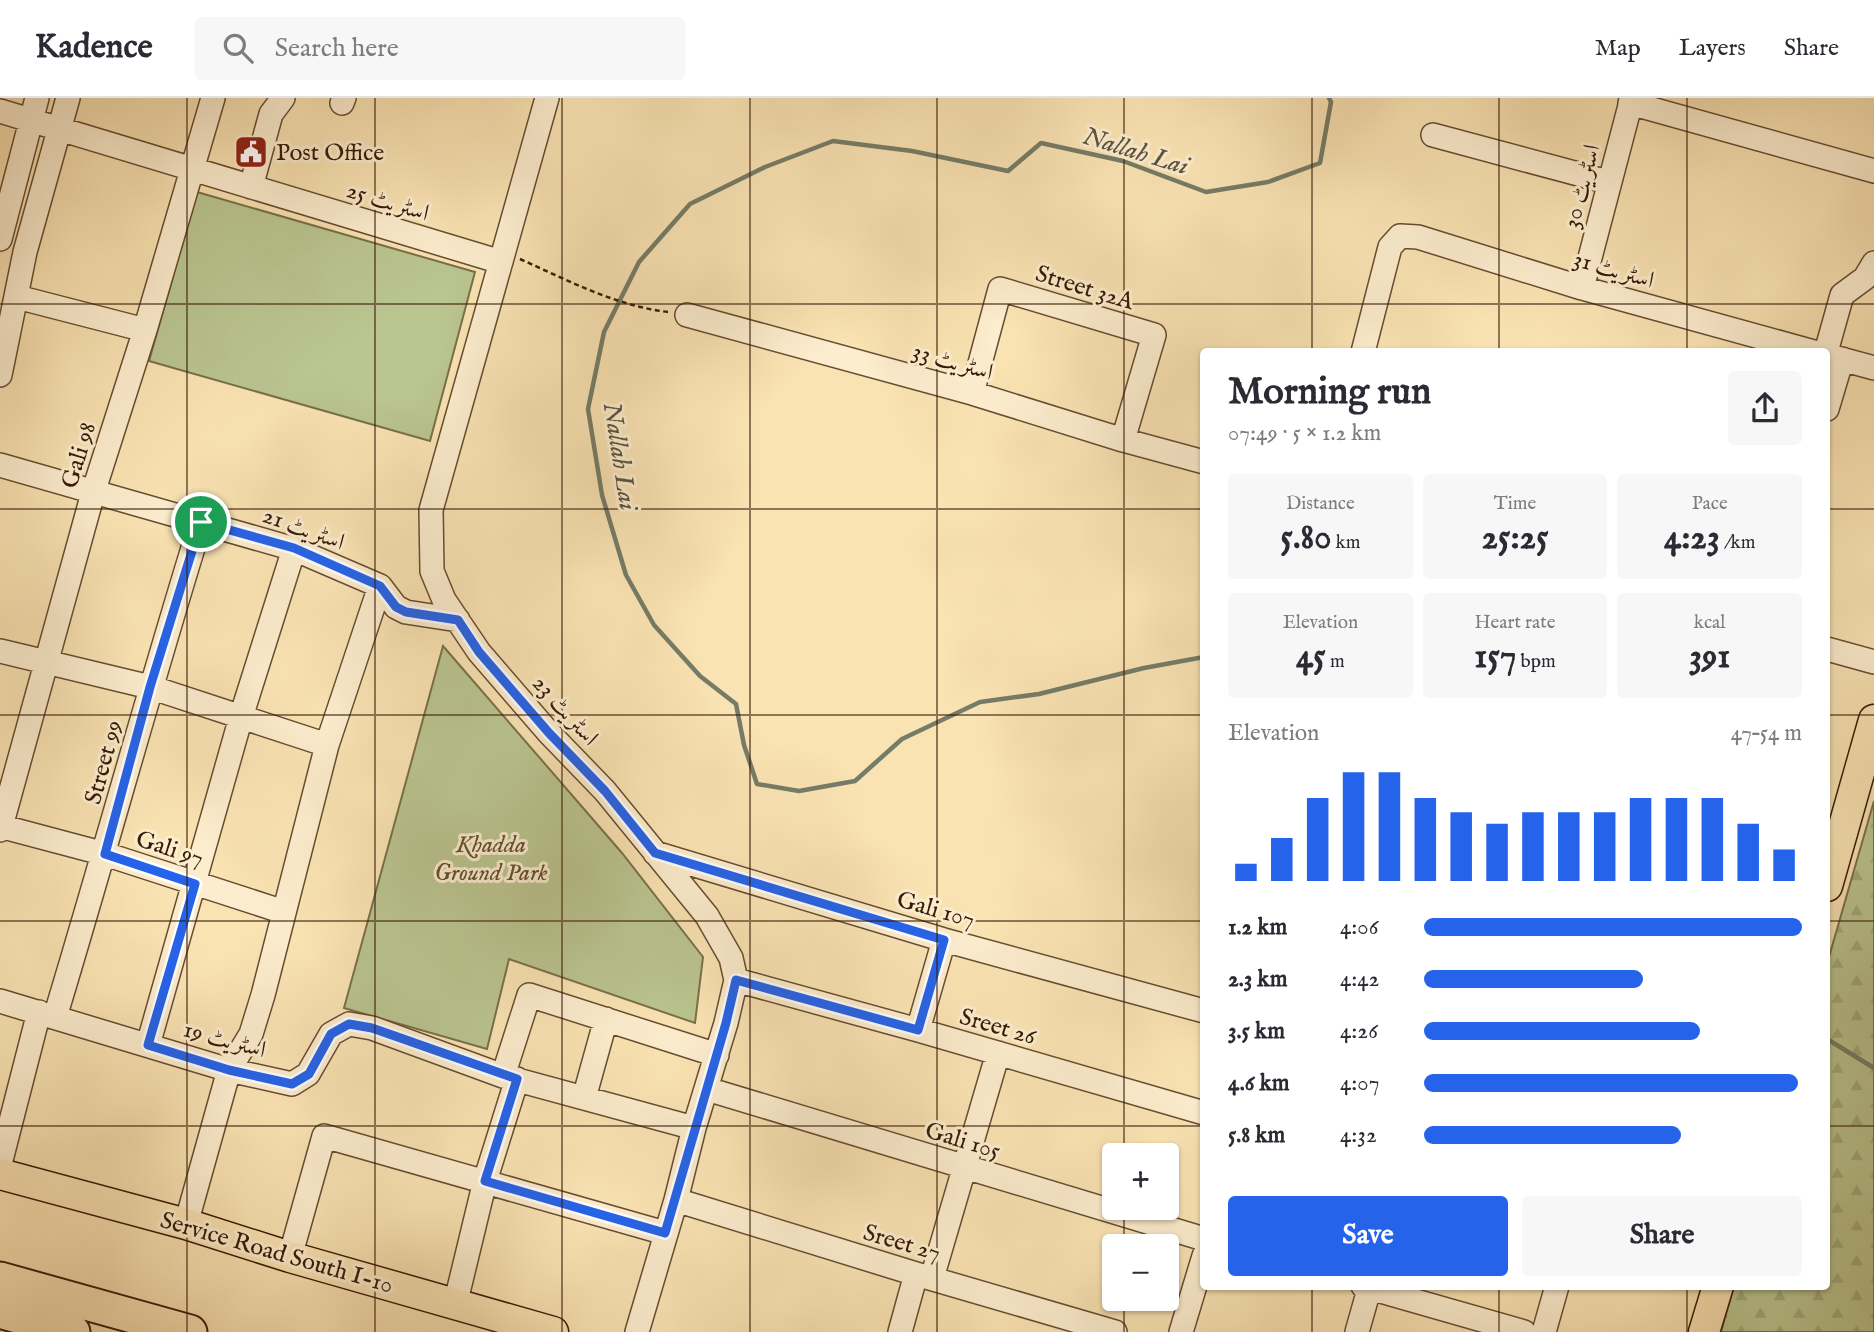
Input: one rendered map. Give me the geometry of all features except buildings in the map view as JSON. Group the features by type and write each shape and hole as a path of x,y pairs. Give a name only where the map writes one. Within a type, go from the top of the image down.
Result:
{"highway":[{"path":"0,1279 190,1332"},
{"path":"0,1311 73,1332"}],"main road":[{"path":"1830,875 1874,720"},
{"name":"Service Road South I-10","path":"0,1174 186,1224 290,1257 553,1332"},
{"path":"1704,1332 1717,1290"}],"street":[{"path":"1,231 37,98"},
{"path":"0,375 24,252 68,98"},
{"name":"Gali 98","path":"0,827 93,493 145,330 213,98"},
{"path":"251,187 271,114 283,98"},
{"name":"اسٹریٹ 23","path":"547,98 431,510 432,571 444,600 479,652 549,733 605,791 707,916 731,958 736,980"},
{"path":"1631,101 1874,171"},
{"name":"اسٹریٹ 30","path":"1582,288 1631,101"},
{"name":"اسٹریٹ 25","path":"0,111 193,171 503,257"},
{"path":"1433,135 1608,182"},
{"name":"اسٹریٹ 31","path":"1364,348 1390,247 1400,236 1418,237 1582,288 1800,348"},
{"path":"1830,377 1842,295 1865,278 1874,262"},
{"name":"Street 32A","path":"972,393 1000,289 1154,335 1123,440"},
{"path":"17,298 145,330"},
{"name":"اسٹریٹ 33","path":"687,315 972,393 1200,461"},
{"path":"1832,355 1874,368"},
{"name":"اسٹریٹ 21","path":"0,465 294,548 380,586 396,607 406,612 458,620"},
{"name":"Street 99","path":"0,1164 47,1014 105,854 150,687 201,522"},
{"path":"148,1045 241,717 294,548"},
{"path":"186,1224 229,1070 251,1034 275,953 327,745 380,586"},
{"path":"1830,650 1874,662"},
{"path":"0,651 150,687 327,745"},
{"name":"Gali 97","path":"0,827 105,854 284,912"},
{"name":"Gali 107","path":"655,853 944,940 1200,1011"},
{"path":"918,1030 944,940"},
{"path":"637,1332 694,1128 708,1089 736,980"},
{"name":"Sreet 26","path":"736,980 1200,1112"},
{"path":"455,1305 529,995 717,1055"},
{"name":"اسٹریٹ 19","path":"0,1000 229,1070 292,1084 309,1074 331,1034 349,1024 372,1028 510,1077"},
{"path":"584,1098 606,1019"},
{"path":"900,1332 965,1168 998,1053"},
{"path":"510,1077 694,1128"},
{"name":"Gali 105","path":"708,1089 1200,1238"},
{"path":"290,1257 324,1136 665,1233"},
{"name":"Sreet 27","path":"676,1200 1115,1332"},
{"path":"1181,1332 1200,1269"},
{"path":"1357,1332 1366,1290"},
{"path":"1377,1290 1524,1332"},
{"path":"1544,1332 1556,1290"}],"path":[{"path":"503,257 649,310"}],"green space":[{"path":"197,192 475,272 430,441 149,361"},
{"name":"Khadda Ground Park","path":"443,646 622,853 703,957 695,1023 509,959 487,1049 344,1008"},
{"path":"1874,801 1874,1332 1721,1332 1733,1290 1830,1290 1830,954"}],"waterway":[{"name":"Nallah Lai","path":"1200,658 1144,668 1039,694 980,702 902,739 855,781 799,791 757,784 744,745 736,704 700,676 654,625 626,575 602,495 588,409 604,332 639,262 690,204 765,167 833,141 912,151 1008,171 1041,143 1123,161 1206,192 1268,182 1320,163 1331,102 1329,98"},
{"name":"Nallah Lai","path":"1830,1041 1874,1068"}],"place":[{"name":"Post Office","path":"251,152"}],"route":[{"path":"201,522 294,548 380,586 396,607 406,612 458,620 479,652 549,733 605,791 655,853 944,940 918,1030 736,980 708,1089 694,1128 665,1233 485,1181 517,1079 372,1028 349,1024 331,1034 309,1074 292,1084 229,1070 148,1045 195,884 105,854 150,687 201,522"}]}
